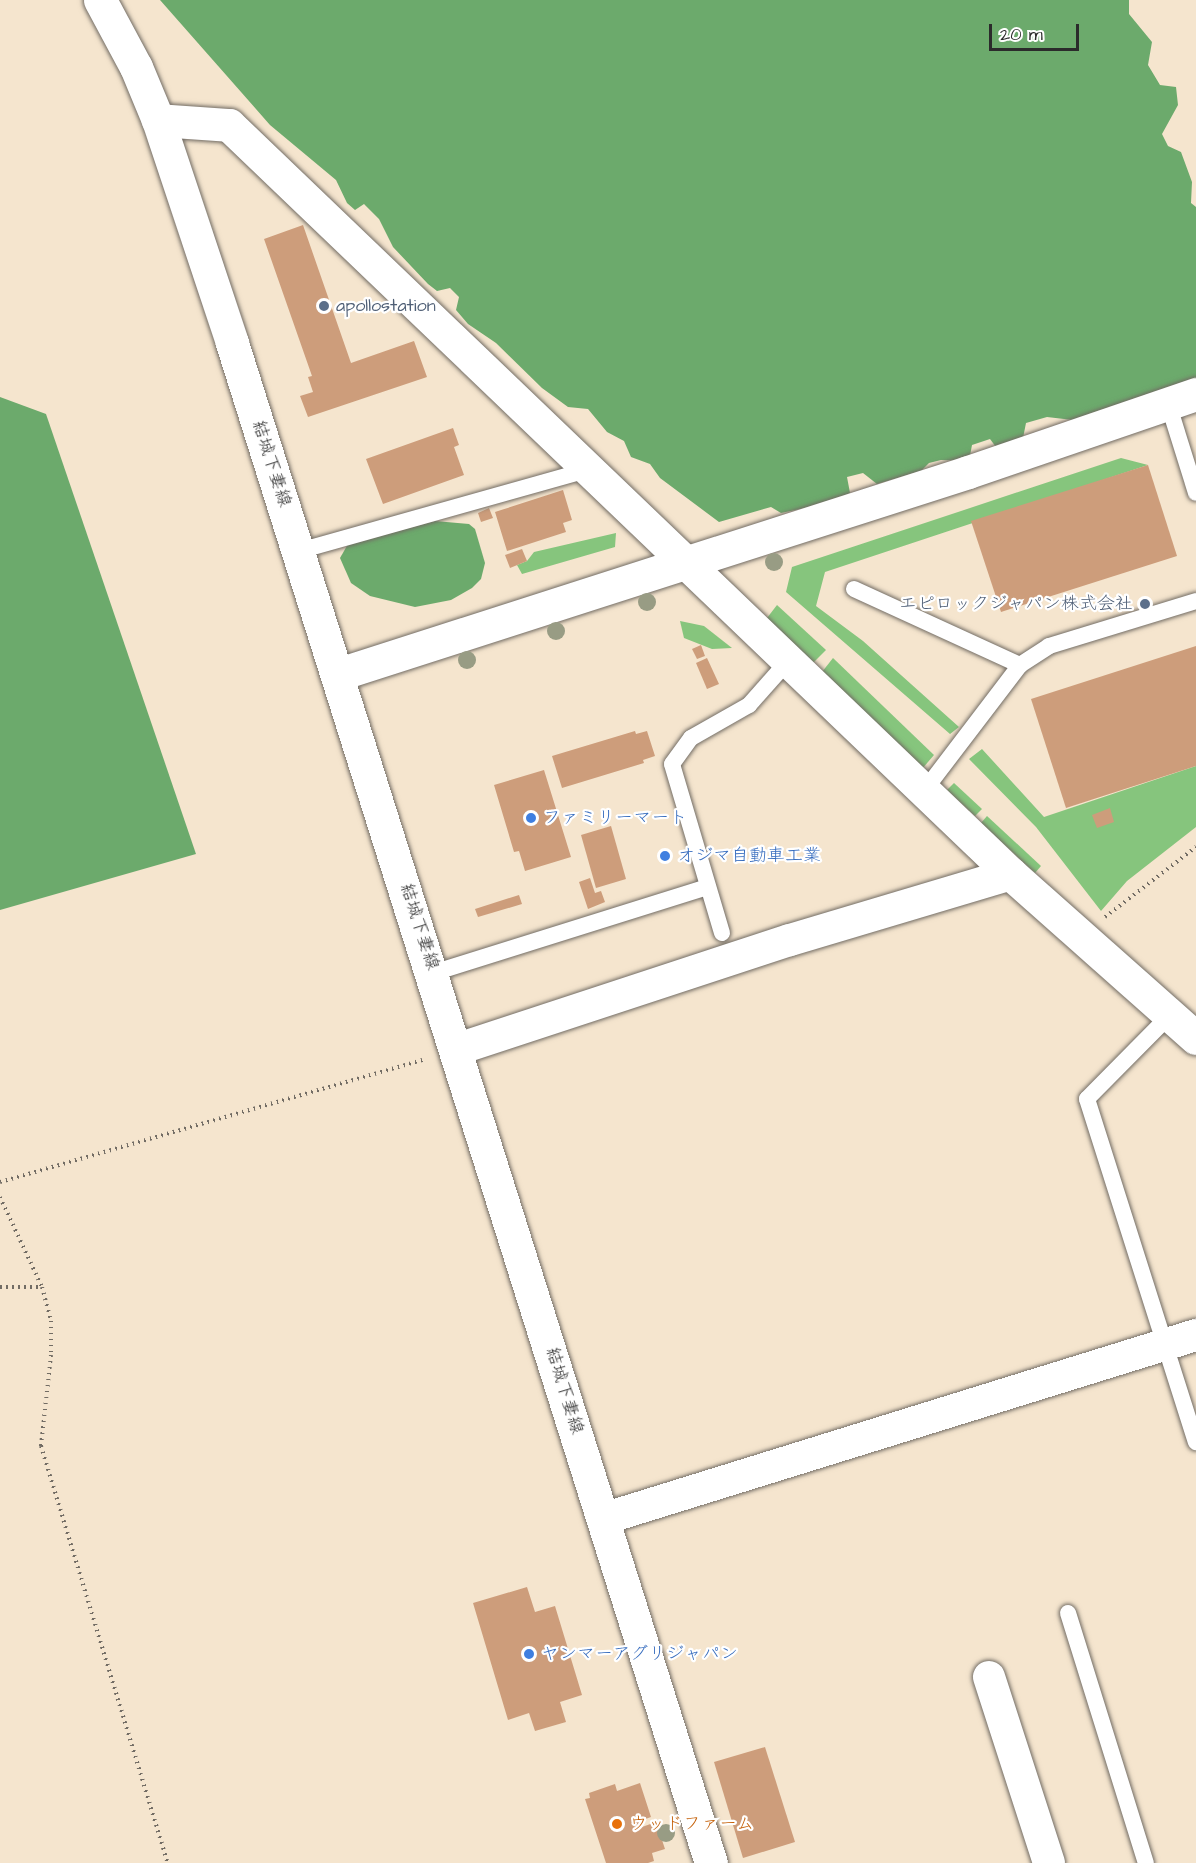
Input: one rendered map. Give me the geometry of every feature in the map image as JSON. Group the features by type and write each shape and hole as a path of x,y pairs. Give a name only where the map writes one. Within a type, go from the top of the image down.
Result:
{"street":[{"name":"結城下妻線","path":"100,0 136,67 158,120 434,973 711,1863"},
{"path":"158,120 229,125 688,562 1011,874 1196,1038"},
{"path":"339,674 688,562 1182,398"},
{"path":"458,1049 790,940 1011,874"},
{"path":"603,1519 1181,1340"},
{"path":"989,1677 1049,1863"}],"lane":[{"path":"1182,398 1196,493"},
{"path":"298,550 590,469"},
{"path":"854,589 1020,665"},
{"path":"924,791 1020,665 1049,646 1196,601"},
{"path":"722,933 672,764 691,738 749,705 788,661"},
{"path":"434,973 708,887"},
{"path":"1170,1015 1087,1099 1181,1340 1196,1442"},
{"path":"1068,1613 1146,1863"}],"path":[{"path":"1080,936 1196,846"},
{"path":"0,1182 458,1049"},
{"path":"0,1197 42,1287 51,1321 51,1355 41,1446 168,1863"},
{"path":"0,1287 42,1287"}],"green space":[{"path":"160,0 1129,0 1129,14 1152,42 1148,65 1160,85 1176,87 1178,105 1162,134 1168,146 1181,152 1192,182 1191,203 1196,207 1196,390 1090,422 1047,417 1026,423 1023,438 996,447 990,439 972,445 969,461 941,460 929,463 921,471 877,484 863,473 847,477 850,493 824,504 781,513 771,507 719,522 660,478 650,464 631,457 624,441 607,432 588,409 568,407 542,388 496,343 468,324 456,310 459,297 450,288 437,291 428,284 393,247 379,219 364,204 355,210 347,203 336,180 270,125"},
{"path":"0,397 46,414 196,854 0,910"},
{"path":"1121,458 1148,465 825,572 816,606 863,641 959,727 950,734 786,592 792,567"},
{"path":"435,521 469,524 475,529 485,563 481,579 472,588 451,600 415,607 370,596 351,583 340,558 348,544"},
{"path":"616,533 615,547 522,574 517,565 527,561 534,552"},
{"path":"777,605 826,650 813,663 767,618"},
{"path":"680,621 704,626 732,648 712,649 684,638"},
{"path":"833,658 934,755 922,769 822,672"},
{"path":"982,749 1044,817 1196,766 1196,827 1127,881 1101,911 1036,827 969,759"},
{"path":"954,783 982,809 975,816 947,790"},
{"path":"987,816 1041,866 1035,873 981,823"}],"building":[{"path":"303,225 351,363 414,341 427,377 308,417 300,396 313,392 308,377 312,376 264,239"},
{"path":"453,428 459,445 454,447 464,475 383,504 366,459"},
{"path":"1148,465 1177,556 1001,612 971,521"},
{"path":"563,490 572,520 563,523 566,532 507,551 495,512"},
{"path":"489,508 493,518 481,522 478,513"},
{"path":"522,549 527,561 510,568 505,555"},
{"path":"701,645 705,656 697,659 692,649"},
{"path":"1196,646 1196,766 1066,808 1031,699"},
{"path":"707,658 719,684 707,689 696,663"},
{"path":"635,731 636,734 647,731 655,756 643,760 644,763 562,788 552,756"},
{"name":"ファミリーマート","path":"544,770 571,857 525,871 519,851 514,852 494,785"},
{"path":"1110,808 1114,822 1097,828 1092,815"},
{"path":"611,826 626,879 596,888 581,835"},
{"path":"590,878 595,893 601,891 605,902 588,909 579,882"},
{"path":"519,895 522,904 478,917 475,909"},
{"name":"ヤンマーアグリジャパン","path":"527,1587 535,1612 555,1606 582,1695 560,1702 566,1722 535,1731 529,1713 508,1720 473,1603"},
{"path":"765,1747 795,1842 743,1858 714,1762"},
{"name":"ウッドファーム","path":"640,1783 651,1817 640,1821 642,1827 656,1822 665,1849 652,1853 654,1861 648,1863 606,1863 585,1799 590,1798 589,1793 615,1784 617,1791"}],"place":[{"name":"apollostation","path":"324,306"},
{"name":"エピロックジャパン株式会社","path":"1145,604"},
{"name":"ファミリーマート","path":"531,818"},
{"name":"オジマ自動車工業","path":"665,856"},
{"name":"ヤンマーアグリジャパン","path":"529,1654"},
{"name":"ウッドファーム","path":"617,1824"}]}
